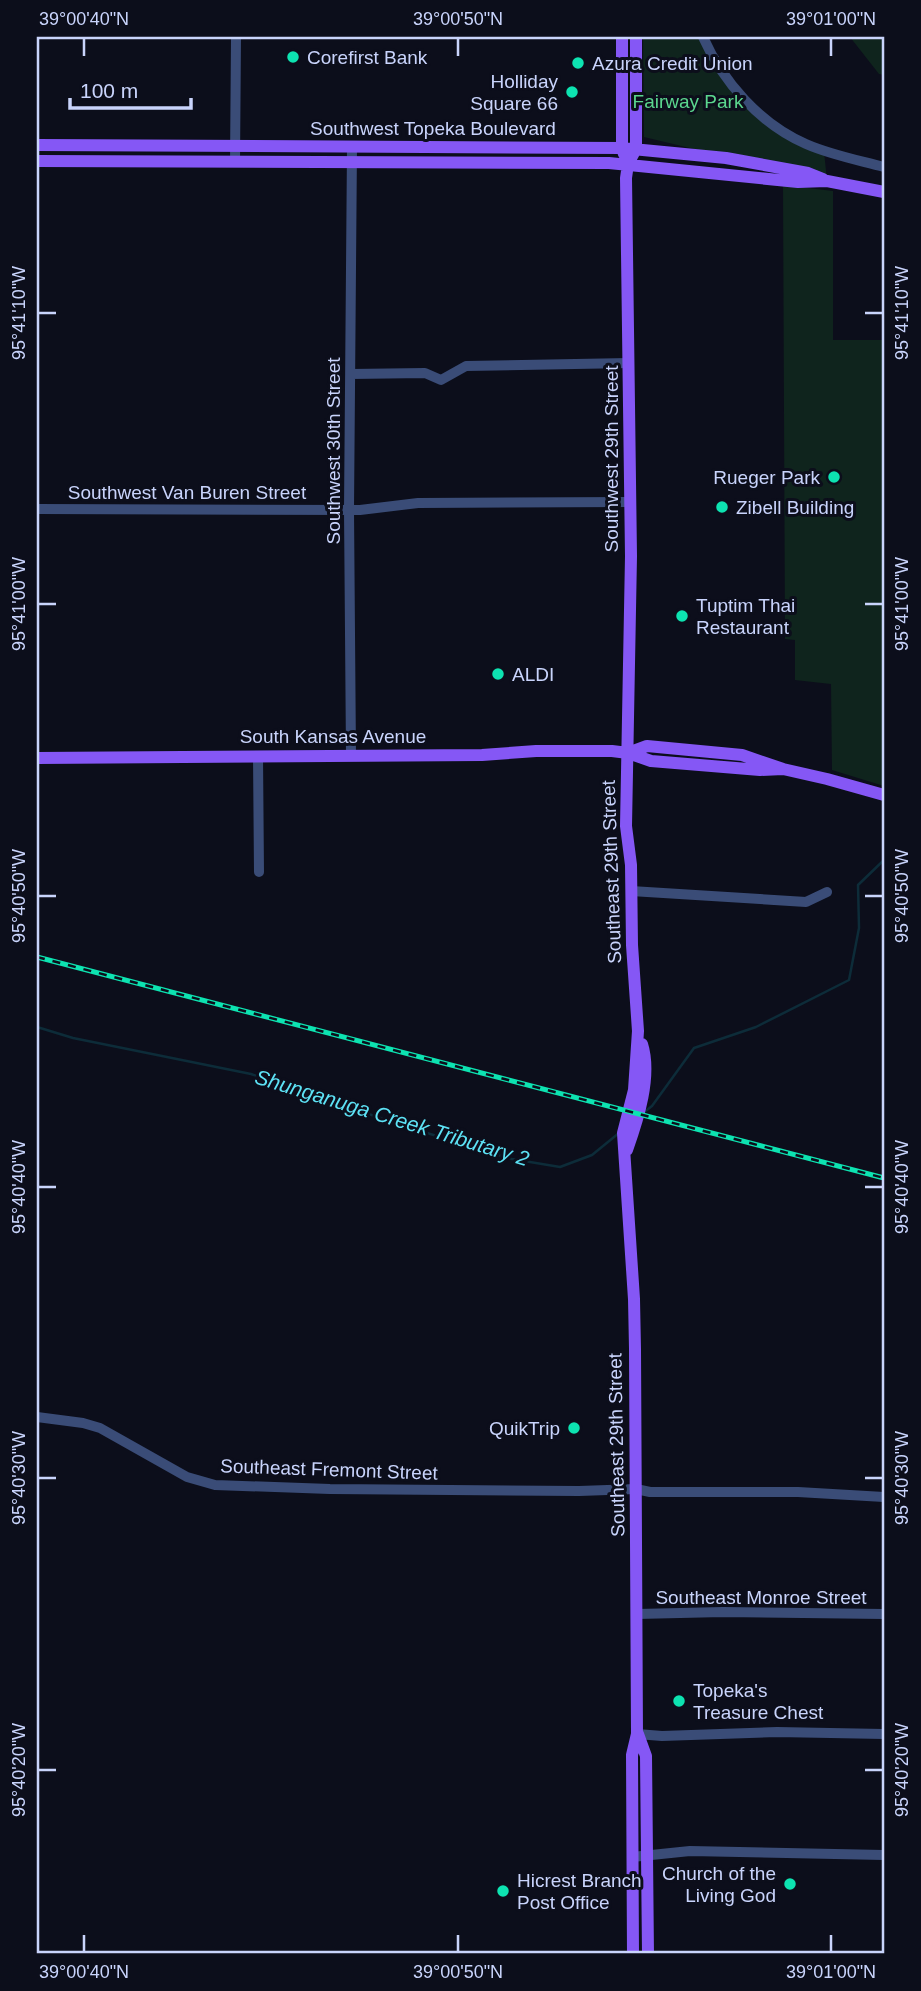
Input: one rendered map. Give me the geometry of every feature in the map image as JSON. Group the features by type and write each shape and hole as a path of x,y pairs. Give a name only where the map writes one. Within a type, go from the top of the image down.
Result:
{"main road":[{"name":"Southwest 29th Street","path":"622,37 622,148 628,164"},
{"name":"Southwest 29th Street","path":"628,753 631,502 626,178 628,164 636,149 636,37"},
{"name":"Southwest Topeka Boulevard","path":"37,145 622,148 726,158 808,173 827,181 884,192"},
{"name":"Southwest Topeka Boulevard","path":"37,161 628,164 798,182 827,181"},
{"name":"South Kansas Avenue","path":"37,758 482,755 536,751 612,751 628,753 650,761 761,770 783,769 884,795"},
{"name":"Southeast 29th Street","path":"628,753 626,826 630,854 638,1031 634,1090 623,1133 634,1299 638,1734 632,1755 633,1954"},
{"name":"Southeast 29th Street","path":"638,1734 646,1756 648,1954"}],"street":[{"path":"235,162 236,37"},
{"path":"704,37 729,83 779,129 824,151 884,167"},
{"name":"Southwest 30th Street","path":"351,755 349,510 352,147"},
{"path":"351,374 425,373 441,380 466,366 629,363"},
{"name":"Southwest Van Buren Street","path":"37,509 349,510 418,503 631,502"},
{"path":"258,756 259,872"},
{"path":"631,891 806,902 827,892"},
{"name":"Southeast Fremont Street","path":"37,1417 100,1428 187,1477 215,1485 330,1489 636,1489 650,1492 798,1492 884,1497"},
{"name":"Southeast Monroe Street","path":"637,1614 884,1614"},
{"path":"638,1734 884,1734"},
{"path":"632,1857 647,1858 690,1851 884,1855"}],"green space":[{"name":"Fairway Park","path":"643,37 704,37 729,83 779,129 824,151 827,181 644,137"},
{"path":"850,37 884,37 884,75 879,74"},
{"name":"Rueger Park","path":"783,185 833,191 833,340 884,340 884,786 832,770 831,684 795,680 795,640 785,639"}],"waterway":[{"name":"Shunganuga Creek Tributary 2","path":"643,1113 652,1106 694,1048 756,1027 849,980 859,928 858,885 884,860"},
{"name":"Shunganuga Creek Tributary 2","path":"37,1027 73,1038 251,1074 512,1159 560,1167 592,1155 619,1133"}],"railway":[{"path":"37,957 884,1178"}],"place":[{"name":"Corefirst Bank","path":"293,57"},
{"name":"Azura Credit Union","path":"578,63"},
{"name":"Holliday Square 66","path":"572,92"},
{"name":"Rueger Park","path":"834,477"},
{"name":"Zibell Building","path":"722,507"},
{"name":"Tuptim Thai Restaurant","path":"682,616"},
{"name":"ALDI","path":"498,674"},
{"name":"QuikTrip","path":"574,1428"},
{"name":"Topeka's Treasure Chest","path":"679,1701"},
{"name":"Church of the Living God","path":"790,1884"},
{"name":"Hicrest Branch Post Office","path":"503,1891"}]}
